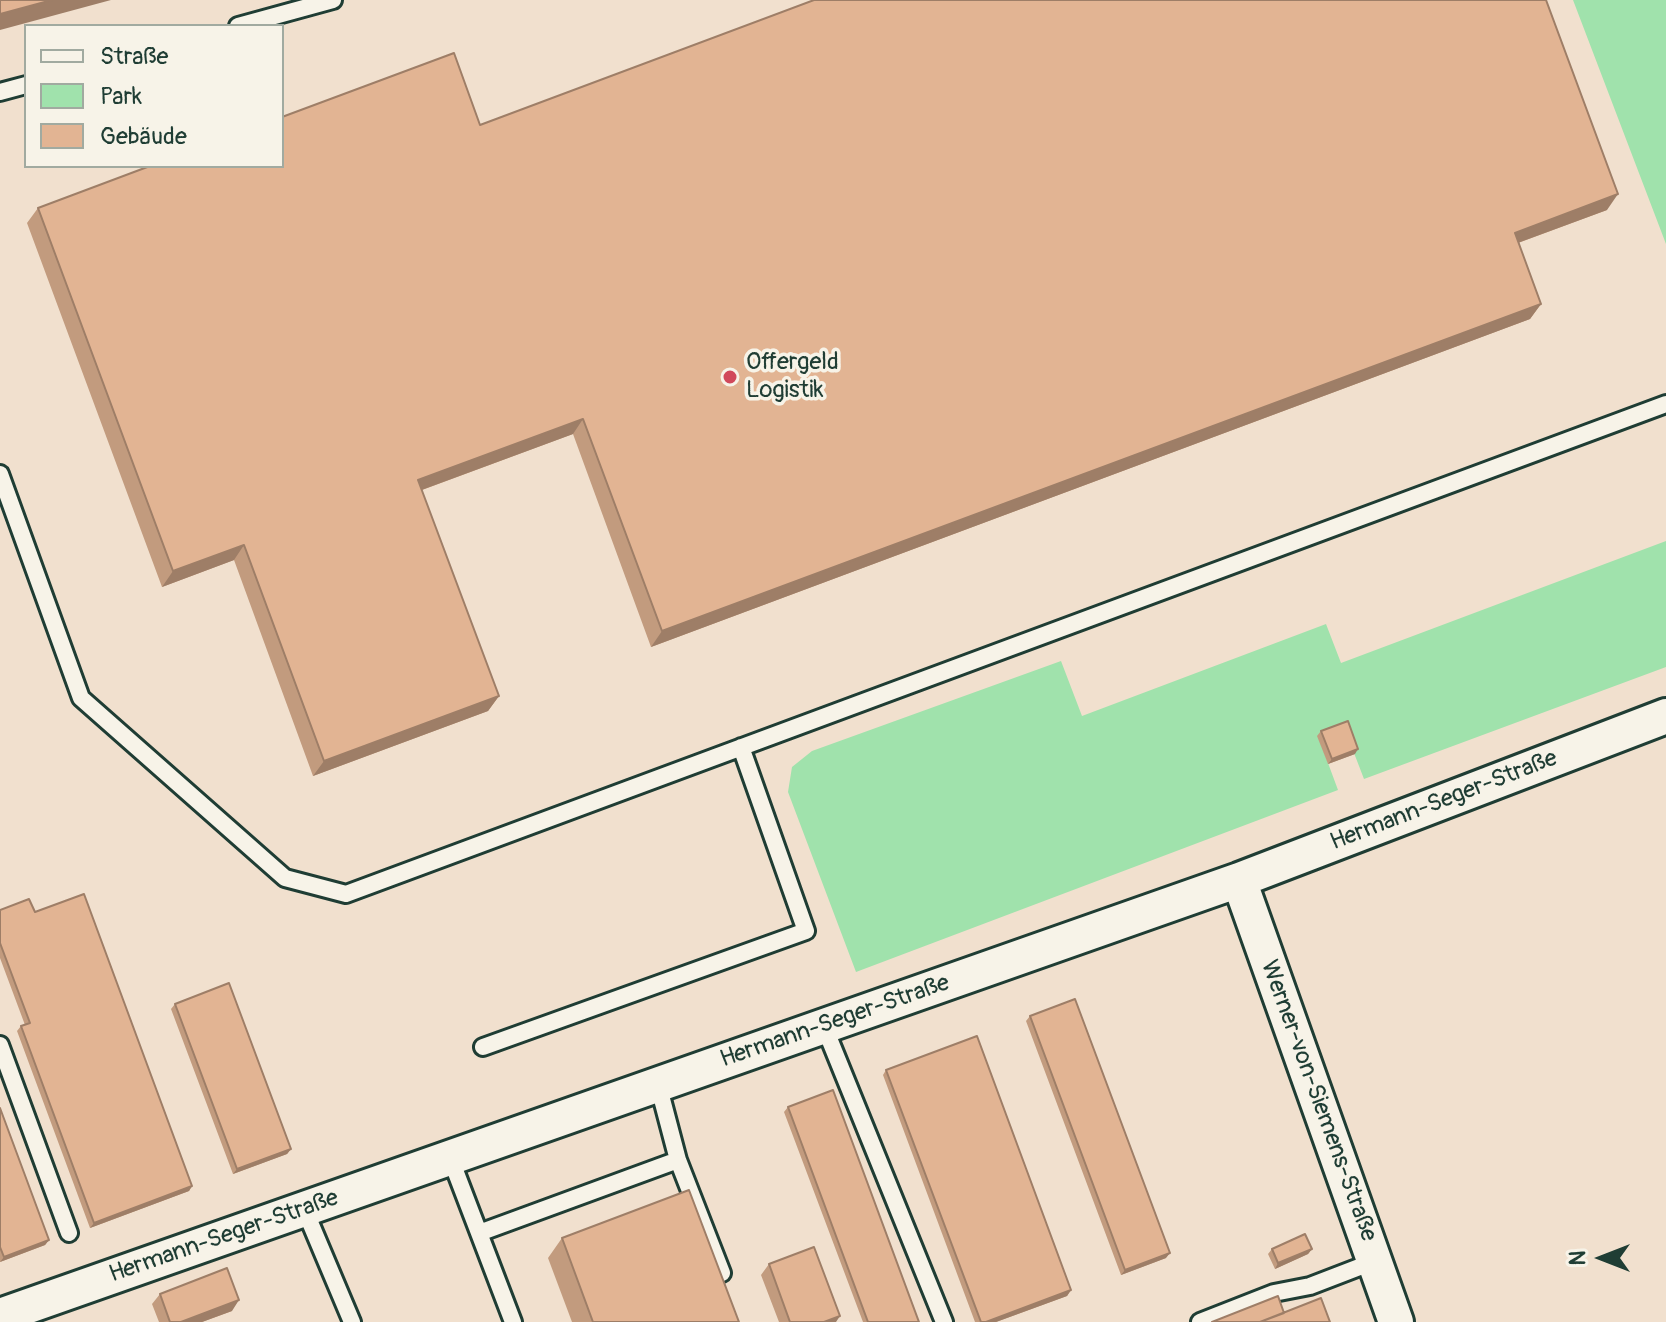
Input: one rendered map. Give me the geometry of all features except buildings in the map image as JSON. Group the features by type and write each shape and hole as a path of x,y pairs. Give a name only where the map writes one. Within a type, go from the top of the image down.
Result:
{"street":[{"name":"Hermann-Seger-Straße","path":"0,1316 1239,880 1666,716"},
{"name":"Werner-von-Siemens-Straße","path":"1239,880 1396,1322"}],"lane":[{"path":"245,24 333,0"},
{"path":"0,92 24,86"},
{"path":"0,474 81,698 285,878 346,894 1666,404"},
{"path":"483,1047 806,931 741,747"},
{"path":"824,1026 944,1322"},
{"path":"2,1057 69,1233"},
{"path":"658,1084 678,1160 722,1273"},
{"path":"450,1157 513,1322"},
{"path":"479,1233 678,1160"},
{"path":"304,1208 352,1322"},
{"path":"1200,1322 1274,1293 1310,1286 1375,1261"}],"green space":[{"path":"1573,0 1666,0 1666,244"},
{"path":"1666,541 1666,667 1364,779 1344,727 1318,736 1338,790 856,972 788,792 792,767 812,751 1061,661 1082,716 1326,624 1341,663"}],"place":[{"name":"Offergeld Logistik","path":"730,377"}]}
